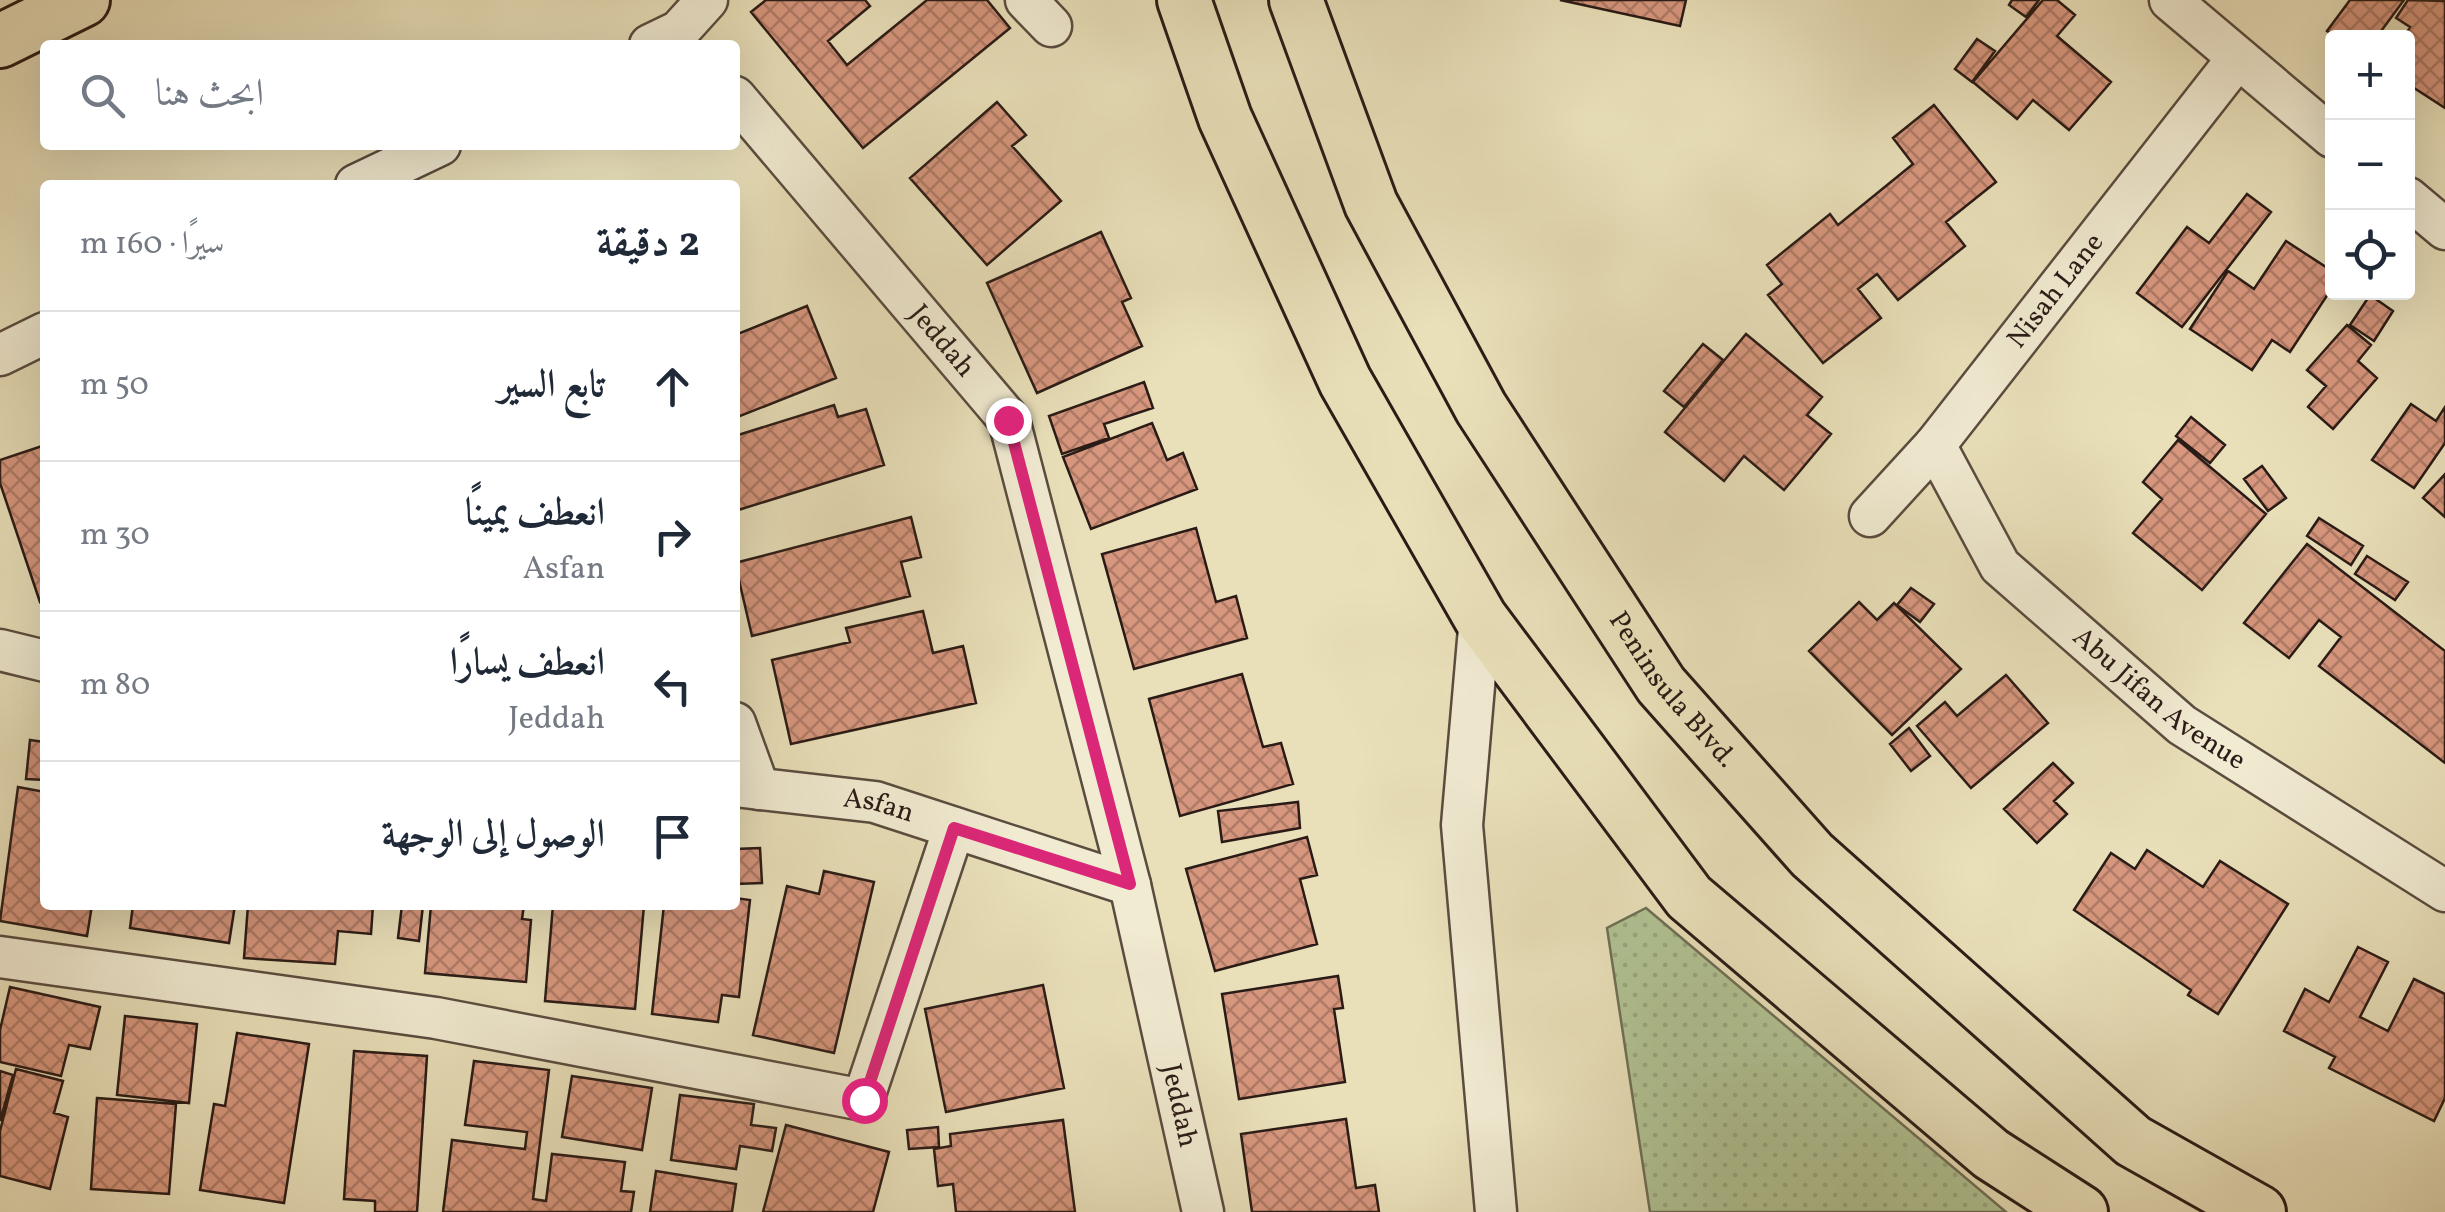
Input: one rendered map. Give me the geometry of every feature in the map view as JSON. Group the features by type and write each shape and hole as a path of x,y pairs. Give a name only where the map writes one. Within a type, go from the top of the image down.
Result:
{"main road":[{"path":"0,9 18,0"},
{"path":"0,41 83,0"},
{"path":"1184,0 1226,118 1345,381 1480,617 1689,897 1991,1154 2081,1212"},
{"name":"Peninsula Blvd.","path":"1296,0 1371,204 1481,408 1661,685 1812,855 2133,1140 2260,1212"}],"street":[{"path":"671,30 707,0"},
{"path":"2170,0 2325,131"},
{"name":"Nisah Lane","path":"1870,516 1935,445 2237,59"},
{"name":"Jeddah","path":"740,103 1008,420 1130,884 1204,1212"},
{"path":"366,180 430,150"},
{"path":"2415,204 2445,229"},
{"path":"0,355 40,336"},
{"name":"Abu Jifan Avenue","path":"1935,445 2000,566 2042,603 2182,725 2445,891"},
{"path":"1480,617 1462,826 1496,1212"},
{"path":"0,650 40,660"},
{"path":"740,750 747,788"},
{"name":"Asfan","path":"747,788 875,802 1130,884"},
{"path":"0,958 436,1018 864,1100 954,828"}],"green space":[{"path":"1646,908 2006,1212 1650,1212 1607,928"}],"building":[{"path":"766,0 865,0 870,6 828,41 847,65 927,0 987,0 1010,28 863,148 751,12"},
{"path":"1560,0 1686,0 1680,26"},
{"path":"2012,0 2039,0 2026,17 2009,5"},
{"path":"2043,0 2057,0 2075,15 2057,36 2111,82 2069,130 2033,100 2017,119 1973,82"},
{"path":"2350,0 2404,0 2382,30 2328,30"},
{"path":"2408,0 2445,1 2445,108 2415,89 2415,30 2408,30 2410,27 2396,18"},
{"path":"1977,39 1995,51 1972,82 1955,69"},
{"path":"997,102 1026,135 1012,146 1061,201 987,265 910,178"},
{"path":"1934,105 1996,182 1946,222 1965,246 1898,300 1877,274 1858,289 1881,318 1823,363 1768,295 1782,284 1767,265 1830,214 1838,225 1913,164 1893,138"},
{"path":"2247,194 2271,212 2182,327 2137,293 2187,227 2209,243"},
{"path":"1101,232 1131,298 1122,302 1142,346 1037,393 987,283"},
{"path":"2286,241 2325,266 2325,299 2290,352 2272,340 2252,370 2190,329 2228,271 2254,289"},
{"path":"2367,300 2377,300 2393,311 2374,341 2350,325"},
{"path":"807,306 836,378 740,416 740,333"},
{"path":"2347,325 2371,345 2358,361 2377,378 2333,429 2308,407 2326,386 2307,370"},
{"path":"1746,334 1822,397 1807,415 1831,434 1784,490 1744,456 1724,481 1665,432"},
{"path":"1703,344 1723,360 1684,407 1664,391"},
{"path":"1144,382 1153,408 1104,424 1109,438 1062,454 1049,416"},
{"path":"2411,404 2436,421 2445,407 2445,443 2414,488 2372,460"},
{"path":"834,405 838,417 866,409 884,465 740,509 740,434"},
{"path":"2191,417 2225,445 2210,463 2176,436"},
{"path":"1152,423 1167,460 1183,453 1197,489 1091,529 1063,457"},
{"path":"2178,440 2266,514 2202,590 2133,533 2162,499 2143,482"},
{"path":"40,447 40,602 0,483 0,460"},
{"path":"2262,466 2286,498 2268,511 2244,479"},
{"path":"2445,474 2445,517 2423,498"},
{"path":"911,517 921,557 901,562 910,596 752,636 740,584 740,562"},
{"path":"2319,518 2363,546 2351,565 2307,536"},
{"path":"1196,528 1216,602 1236,596 1247,638 1134,669 1102,554"},
{"path":"2307,544 2445,651 2445,763 2319,666 2341,637 2319,620 2289,658 2244,623"},
{"path":"2367,556 2408,582 2395,600 2355,574"},
{"path":"1911,588 1934,604 1920,622 1897,605"},
{"path":"1859,602 1877,620 1894,603 1961,669 1892,735 1809,651"},
{"path":"923,611 933,653 963,646 976,703 791,744 772,660 850,642 846,628"},
{"path":"1242,674 1263,747 1281,743 1293,784 1180,816 1149,699"},
{"path":"2006,675 2048,723 1971,788 1917,726 1945,702 1957,716"},
{"path":"1909,728 1930,756 1911,771 1890,744"},
{"path":"30,740 40,741 40,780 26,779"},
{"path":"2053,763 2073,783 2054,801 2067,814 2037,843 2004,809"},
{"path":"18,787 40,791 40,910 91,910 87,936 0,921"},
{"path":"1298,802 1300,828 1222,842 1218,811"},
{"path":"1307,837 1317,875 1300,879 1317,944 1215,971 1186,869"},
{"path":"760,848 762,883 740,884 740,849"},
{"path":"2147,850 2203,887 2220,861 2288,904 2218,1014 2188,995 2191,990 2074,910 2111,853 2135,869"},
{"path":"824,871 874,882 834,1053 753,1035 787,886 819,894"},
{"path":"740,899 750,900 739,997 722,995 718,1022 652,1014 663,910 740,910"},
{"path":"132,910 234,910 229,943 130,928"},
{"path":"248,910 373,910 371,934 338,931 335,964 244,958"},
{"path":"401,910 422,910 419,941 398,938"},
{"path":"431,910 523,910 522,919 531,920 526,982 425,973"},
{"path":"553,910 644,910 635,1009 545,1001"},
{"path":"2358,947 2388,962 2360,1017 2388,1031 2414,979 2445,994 2445,1098 2434,1121 2329,1068 2335,1057 2284,1031 2305,989 2329,1002"},
{"path":"1338,976 1343,1008 1334,1009 1345,1082 1239,1099 1222,994"},
{"path":"1043,985 1064,1088 946,1112 925,1009"},
{"path":"10,987 100,1007 90,1049 69,1045 61,1076 0,1062 0,1030"},
{"path":"125,1016 197,1024 189,1103 117,1095"},
{"path":"237,1033 309,1044 284,1203 200,1190 214,1104 225,1106"},
{"path":"354,1051 427,1056 417,1212 375,1212 375,1201 344,1199"},
{"path":"474,1061 549,1070 533,1199 546,1201 552,1154 625,1162 621,1191 634,1192 631,1212 443,1212 452,1140 525,1149 527,1132 465,1125"},
{"path":"16,1069 63,1081 54,1113 68,1117 50,1189 0,1176 0,1131"},
{"path":"0,1071 13,1075 0,1121"},
{"path":"572,1076 652,1088 642,1150 562,1137"},
{"path":"680,1095 754,1104 751,1125 776,1128 772,1151 740,1146 736,1169 671,1160"},
{"path":"97,1098 176,1104 169,1194 91,1189"},
{"path":"1346,1119 1356,1188 1375,1185 1379,1212 1252,1212 1241,1134"},
{"path":"1063,1120 1075,1212 956,1212 953,1184 938,1186 934,1149 951,1146 950,1134"},
{"path":"786,1125 889,1152 873,1212 763,1212"},
{"path":"938,1127 939,1147 909,1149 907,1130"},
{"path":"656,1171 736,1184 732,1212 650,1212"}],"route":[{"path":"864,1100 954,828 1130,884 1008,420"}]}
